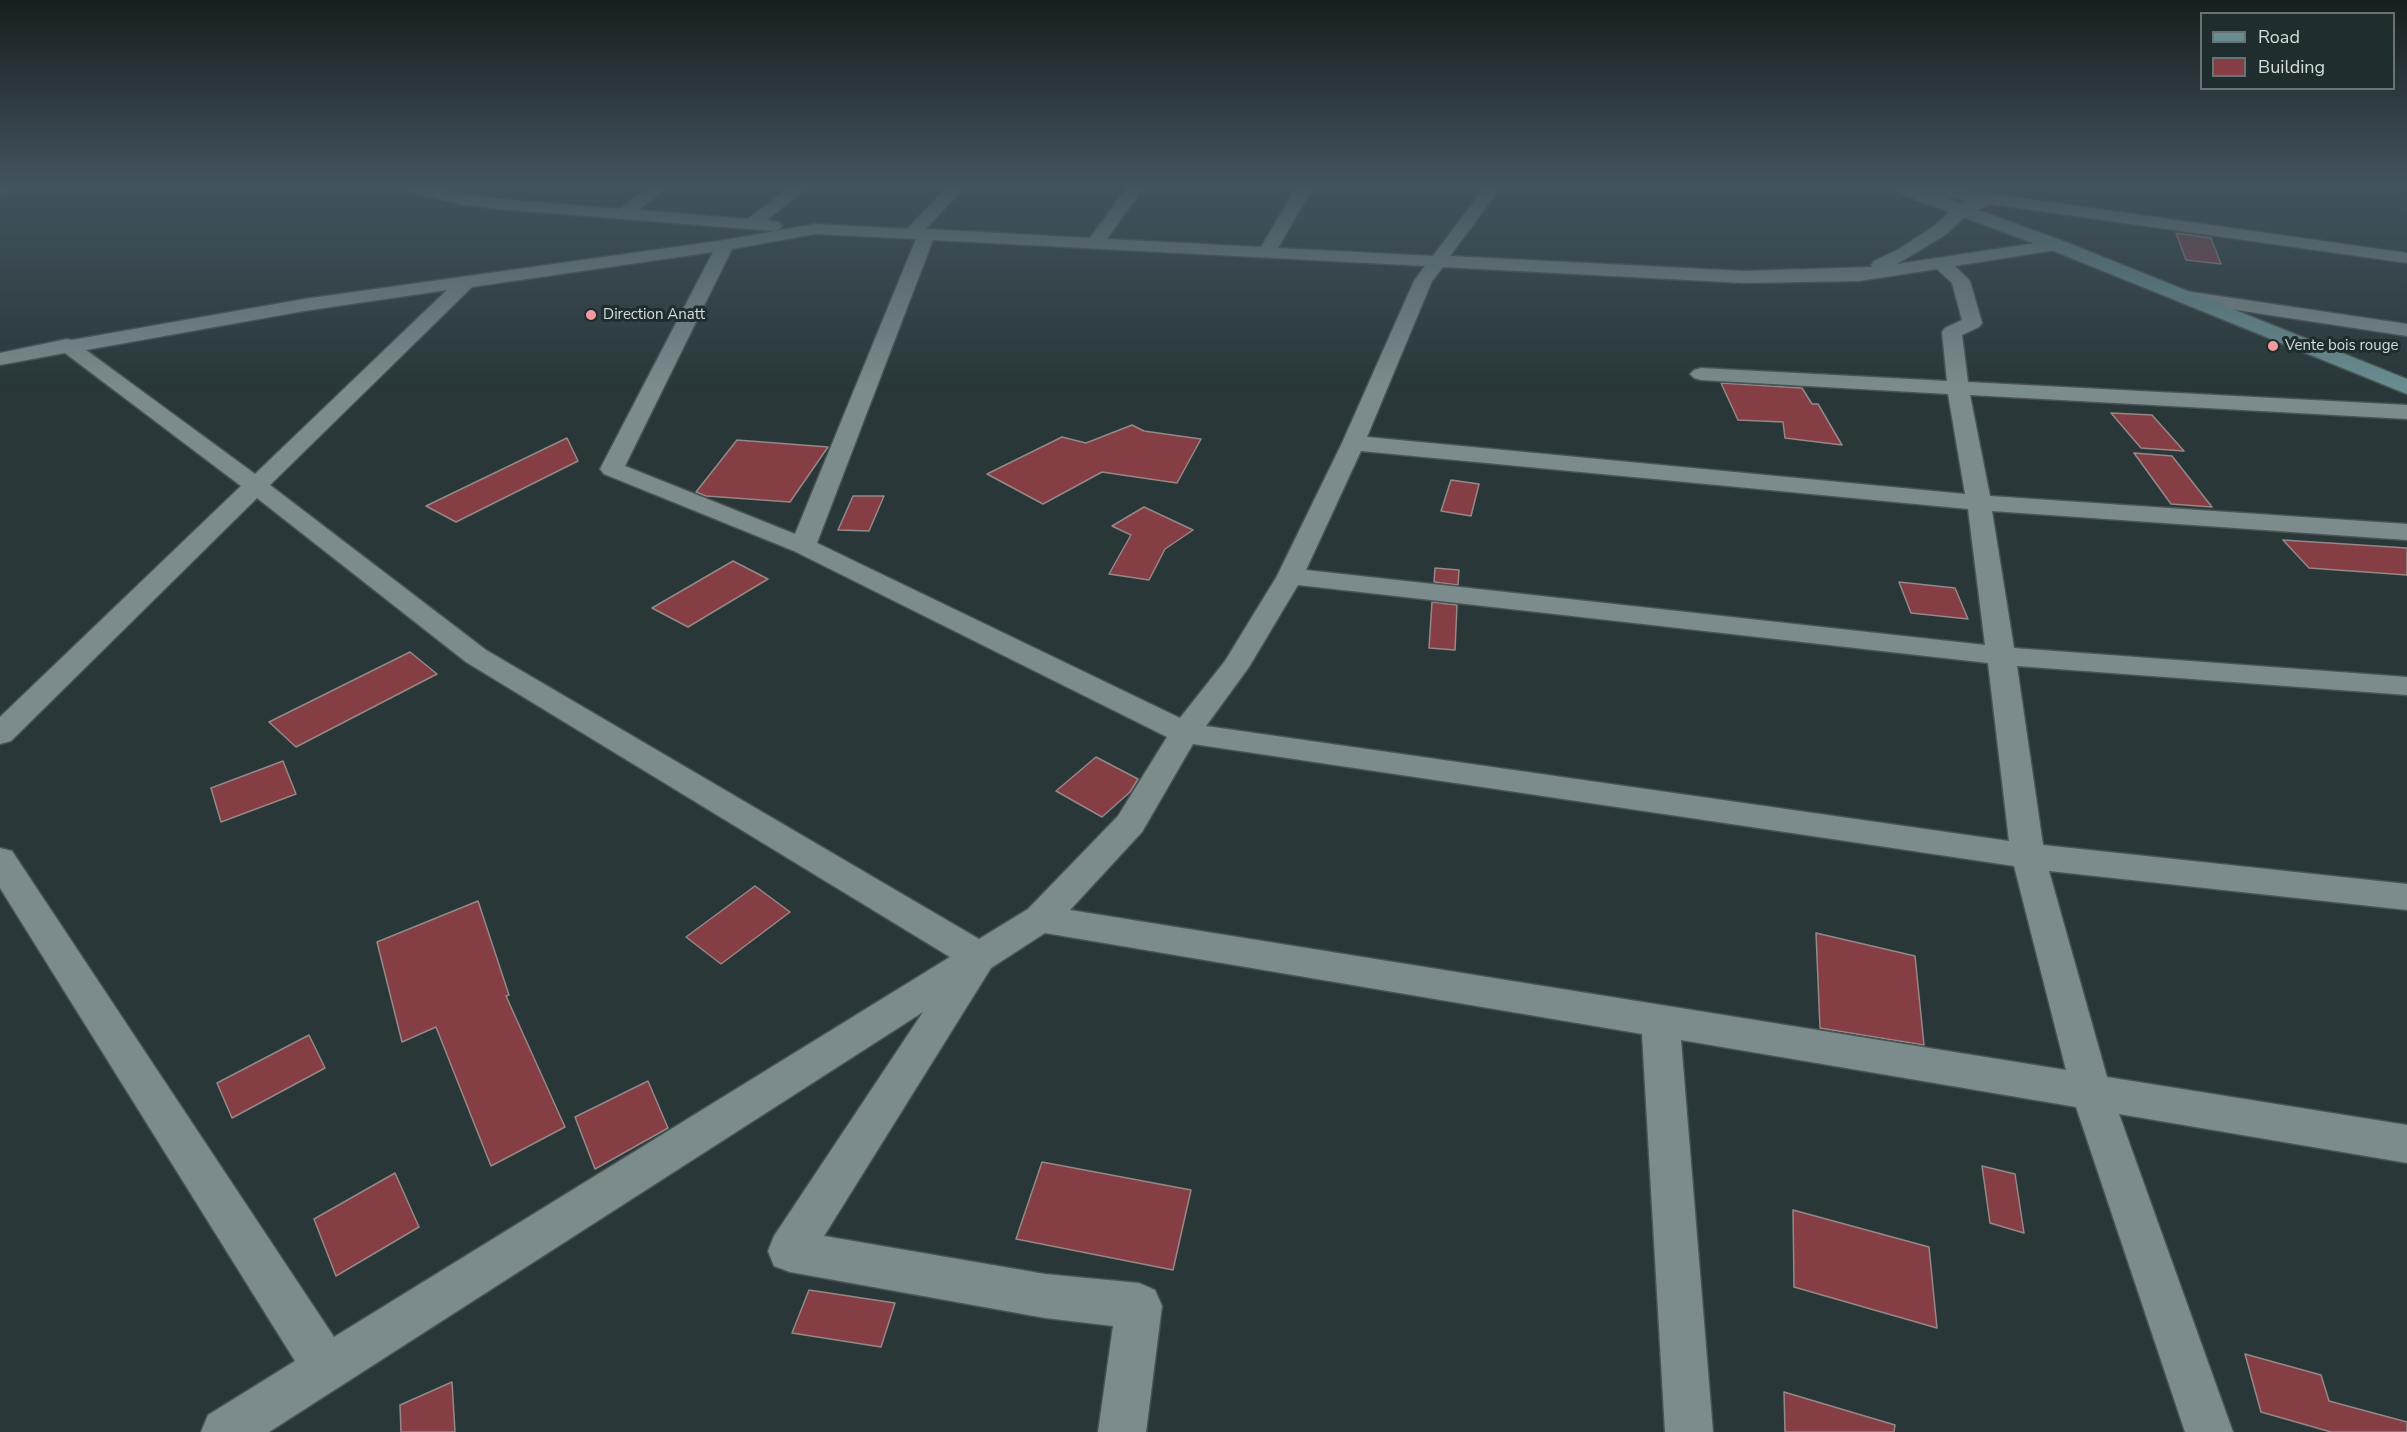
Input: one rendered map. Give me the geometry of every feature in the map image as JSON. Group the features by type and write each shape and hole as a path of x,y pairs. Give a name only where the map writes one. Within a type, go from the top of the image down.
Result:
{"main road":[{"path":"2080,255 2407,387"}],"street":[{"path":"0,358 304,305 656,255"},
{"path":"720,255 612,469 803,546 1185,733 2028,856 2407,897"},
{"path":"803,546 911,255"},
{"path":"1328,255 1744,277 1859,275 1993,255"},
{"path":"225,1432 1040,919 1130,824 1185,733 1235,667 1262,626 1290,576 1353,442 1424,281 1443,255"},
{"path":"1859,275 1901,255"},
{"path":"2385,255 2407,258"},
{"path":"1941,263 1961,280 1972,323 1952,332 1958,387 1979,503 2028,856 2091,1092 2209,1432"},
{"path":"0,735 466,282"},
{"path":"2185,297 2407,330"},
{"path":"67,345 256,486 476,656 979,957"},
{"path":"1701,374 2407,411"},
{"path":"1353,442 1979,503 2407,532"},
{"path":"1290,576 2001,656 2407,686"},
{"path":"0,860 327,1369"},
{"path":"1040,919 2407,1144"},
{"path":"979,957 790,1251 1045,1296 1139,1306 1122,1432"},
{"path":"1660,1021 1689,1432"}],"building":[{"path":"2184,255 2217,255 2221,264 2186,260"},
{"path":"1721,383 1802,388 1812,404 1818,404 1842,445 1785,438 1783,422 1738,420"},
{"path":"2111,413 2152,415 2184,451 2141,448"},
{"path":"1132,425 1144,431 1201,439 1177,483 1102,472 1043,504 987,474 1062,437 1086,443"},
{"path":"567,438 578,461 456,522 426,506"},
{"path":"737,440 828,447 790,502 706,496 696,492"},
{"path":"2134,453 2172,456 2212,507 2171,504"},
{"path":"1451,480 1479,484 1471,516 1441,511"},
{"path":"853,496 884,496 869,531 838,530"},
{"path":"1144,507 1193,530 1165,549 1149,580 1109,574 1131,535 1112,526"},
{"path":"2283,540 2407,548 2407,575 2309,568"},
{"path":"733,561 768,579 688,627 652,608"},
{"path":"1435,568 1459,570 1458,585 1434,582"},
{"path":"1899,582 1955,588 1968,619 1911,613"},
{"path":"1432,602 1457,605 1455,650 1429,648"},
{"path":"410,652 437,674 296,747 269,722"},
{"path":"1096,757 1138,779 1130,792 1102,817 1056,791"},
{"path":"283,761 296,794 221,822 211,788"},
{"path":"755,886 790,912 721,964 686,937"},
{"path":"478,901 509,995 506,996 565,1127 491,1166 436,1027 402,1042 377,942"},
{"path":"1816,933 1915,956 1924,1045 1820,1028"},
{"path":"309,1035 325,1068 232,1118 217,1083"},
{"path":"648,1081 668,1128 595,1169 575,1117"},
{"path":"1042,1162 1191,1190 1173,1270 1016,1239"},
{"path":"1982,1166 2015,1174 2024,1233 1990,1223"},
{"path":"395,1173 419,1227 336,1276 314,1219"},
{"path":"1793,1210 1929,1247 1937,1328 1794,1287"},
{"path":"809,1290 895,1303 881,1347 792,1333"},
{"path":"2245,1354 2321,1375 2329,1401 2407,1422 2407,1432 2331,1432 2261,1412"},
{"path":"452,1382 455,1432 401,1432 400,1405"},
{"path":"1784,1392 1895,1425 1894,1432 1785,1432"}],"place":[{"name":"Direction Anatt","path":"591,315"},
{"name":"Vente bois rouge","path":"2273,346"}]}
